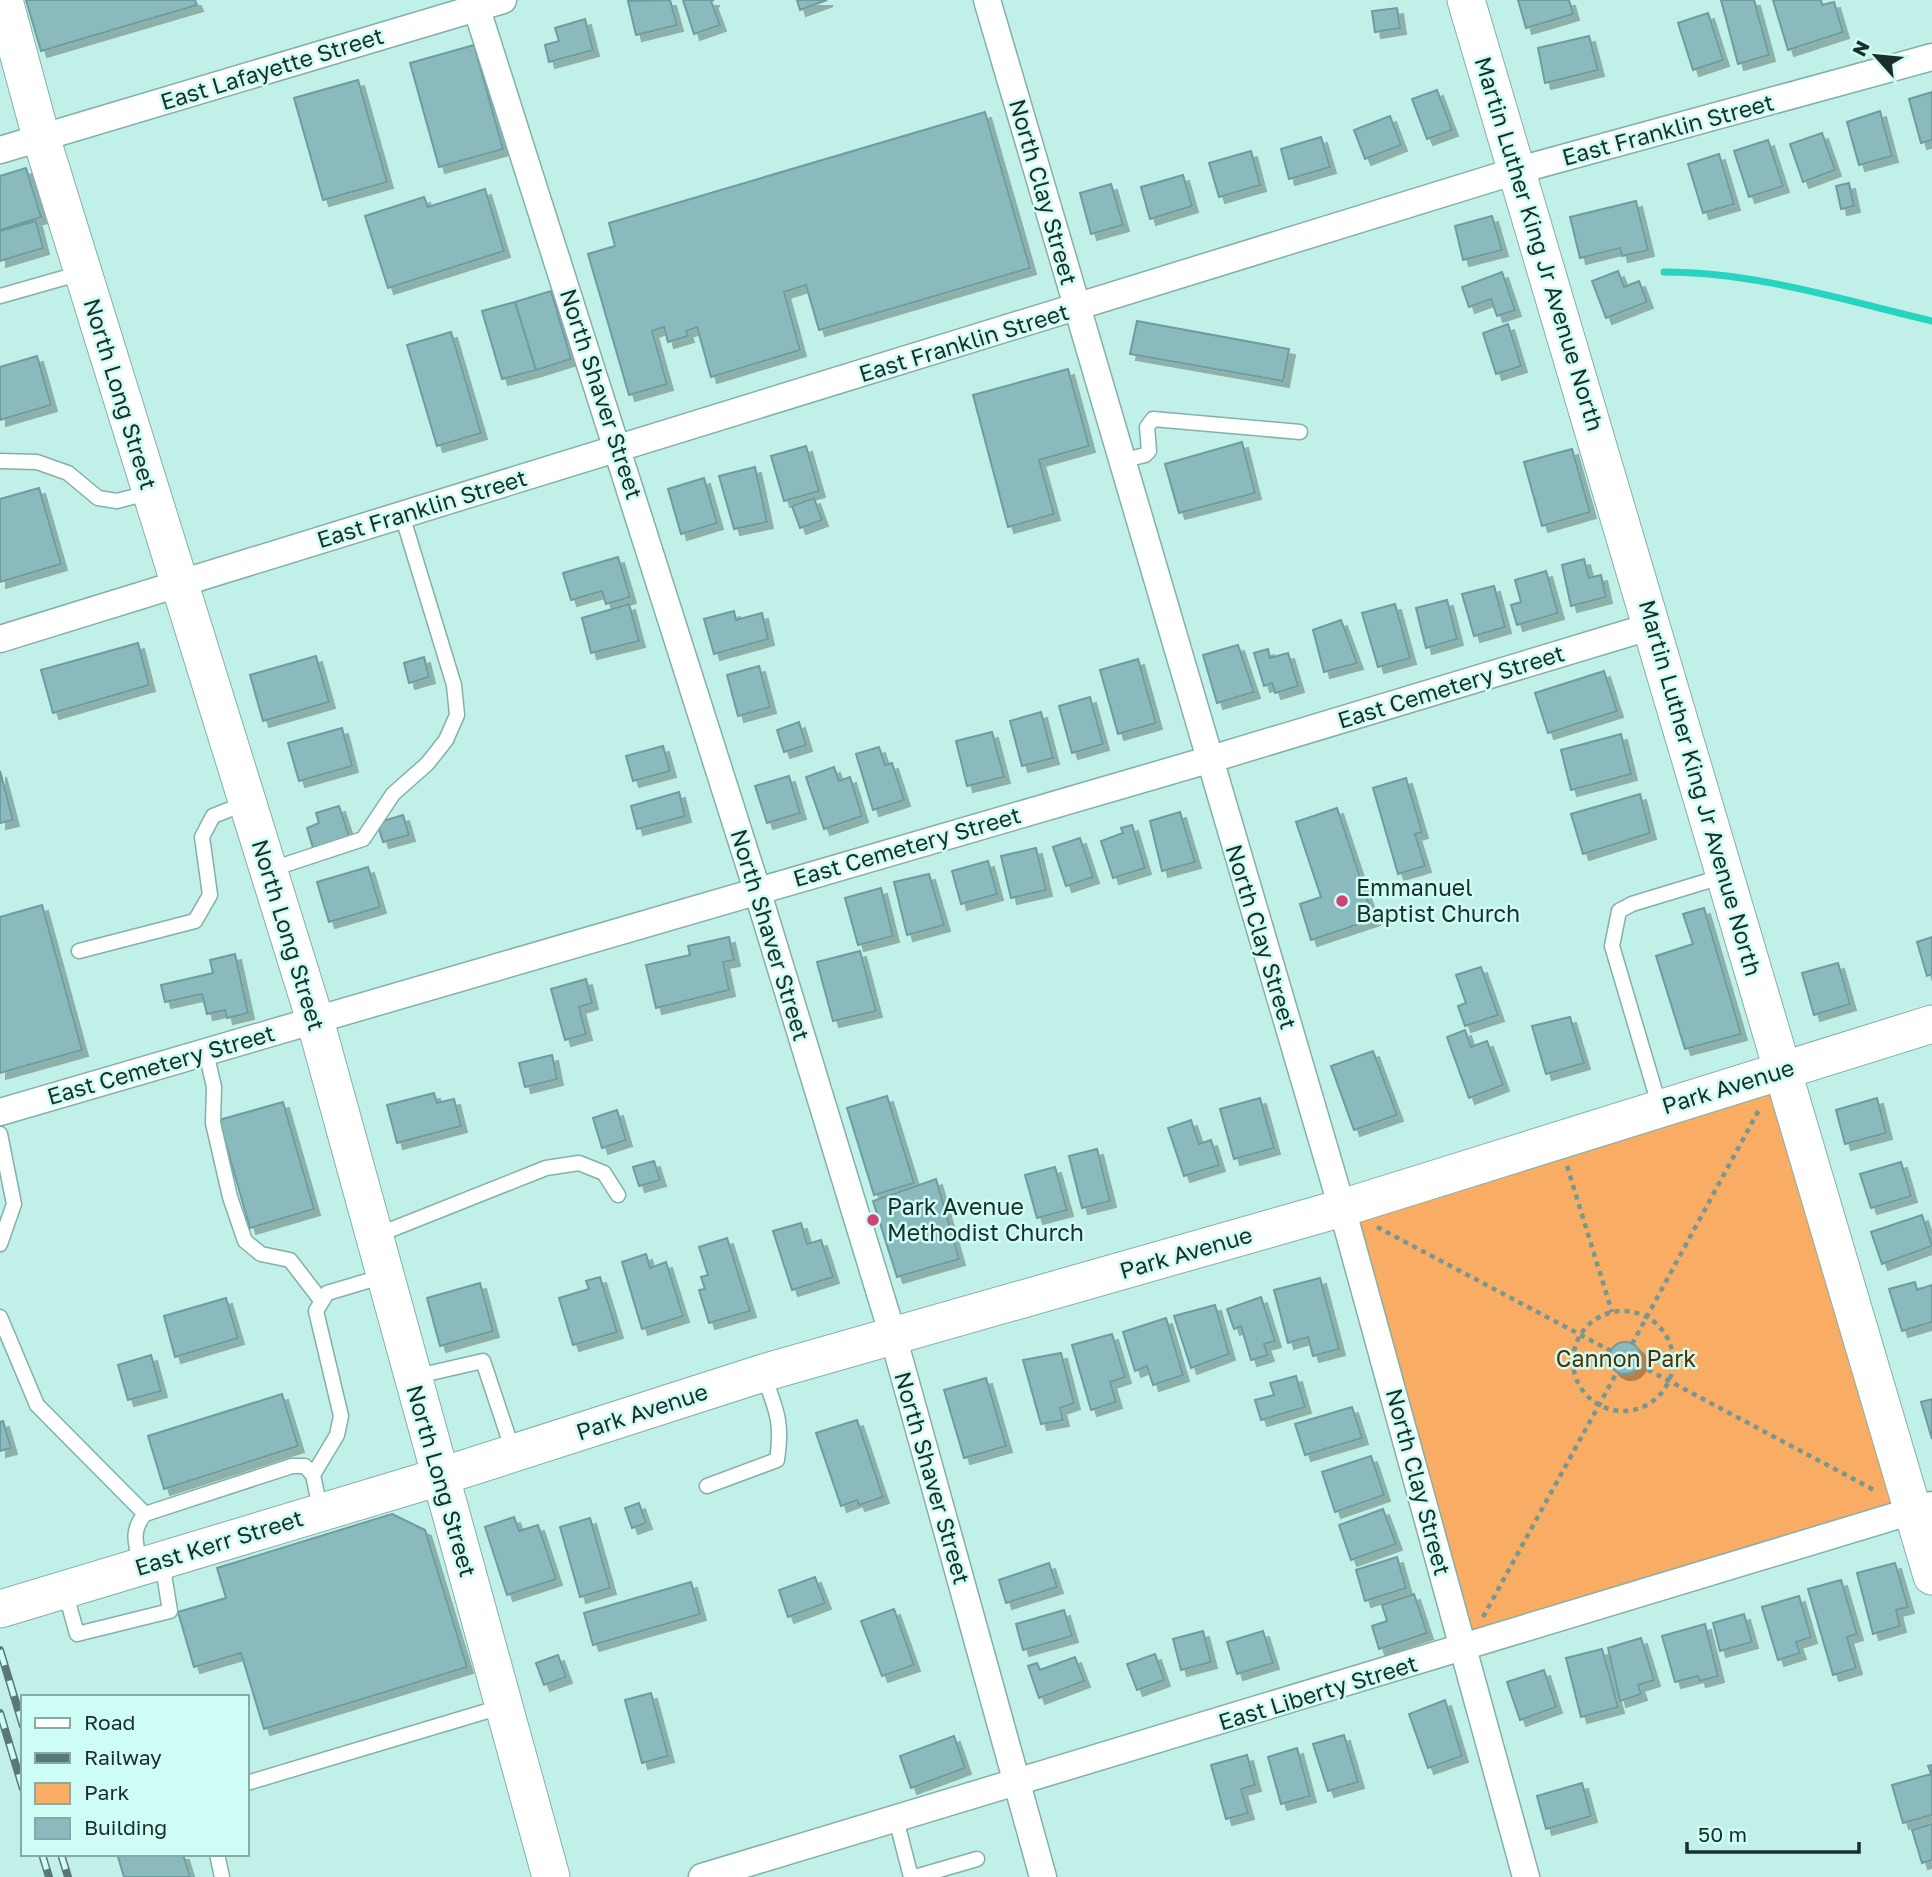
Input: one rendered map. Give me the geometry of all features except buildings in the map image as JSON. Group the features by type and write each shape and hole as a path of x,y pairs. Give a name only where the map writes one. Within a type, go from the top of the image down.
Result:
{"street":[{"name":"North Long Street","path":"4,0 41,137 315,1020 551,1877"},
{"name":"East Lafayette Street","path":"0,150 475,4 503,0"},
{"name":"North Clay Street","path":"987,0 1208,760 1356,1216 1463,1649 1527,1877"},
{"name":"Martin Luther King Jr Avenue North","path":"1466,0 1519,170 1932,1576"},
{"name":"North Shaver Street","path":"475,4 619,448 757,890 882,1308 893,1336 1043,1877"},
{"name":"East Franklin Street","path":"0,639 1077,309 1519,170 1932,57"},
{"name":"East Cemetery Street","path":"0,1112 1208,760 1652,626"},
{"name":"Park Avenue","path":"439,1477 762,1373 893,1336 1356,1216 1560,1140 1932,1024"},
{"name":"East Kerr Street","path":"0,1609 439,1477"},
{"name":"East Liberty Street","path":"702,1877 1463,1649 1909,1503"}],"lane":[{"path":"0,296 83,272"},
{"path":"1121,461 1145,455 1149,451 1147,427 1153,419 1300,432"},
{"path":"0,461 37,462 68,473 98,498 117,500 151,492"},
{"path":"268,870 363,839 393,794 427,764 446,740 457,715 454,685 402,515"},
{"path":"79,951 195,921 210,895 202,837 213,816 247,803"},
{"path":"1660,1109 1612,946 1619,912 1632,904 1726,875"},
{"path":"206,1052 214,1087 213,1124 230,1197 245,1241 261,1254 289,1260 320,1299"},
{"path":"0,1134 13,1204 0,1244"},
{"path":"374,1237 546,1168 579,1163 604,1173 618,1195"},
{"path":"313,1475 337,1435 341,1416 316,1311 320,1299 327,1293 384,1276"},
{"path":"0,1317 37,1405 145,1514"},
{"path":"412,1377 483,1361 514,1454"},
{"path":"707,1486 777,1460 781,1433 779,1418 762,1373"},
{"path":"64,1590 77,1634 170,1611 152,1564 135,1538 135,1525 145,1514 292,1466 305,1466 313,1475 321,1513"},
{"path":"248,1783 504,1706"},
{"path":"896,1819 913,1877 977,1859"},
{"path":"217,1856 222,1877"}],"path":[{"path":"1632,1344 1762,1103"},
{"path":"1560,1140 1612,1312"},
{"path":"1356,1216 1611,1350"},
{"path":"1624,1311 1647,1317 1659,1326 1673,1352 1669,1382 1660,1395 1639,1408 1614,1410 1598,1405 1582,1388 1573,1366 1575,1349 1581,1335 1589,1325 1612,1312 1624,1311"},
{"path":"1639,1365 1909,1503"},
{"path":"1479,1624 1616,1372"}],"green space":[{"name":"Cannon Park","path":"1783,1070 1912,1511 1463,1649 1342,1208"}],"waterway":[{"path":"1664,272 1698,273 1766,282 1932,321"}],"railway":[{"path":"0,1650 21,1719"},
{"path":"0,1713 21,1782"},
{"path":"43,1856 49,1877"},
{"path":"62,1856 68,1877"}],"place":[{"name":"Emmanuel Baptist Church","path":"1342,901"},
{"name":"Park Avenue Methodist Church","path":"873,1220"}]}
